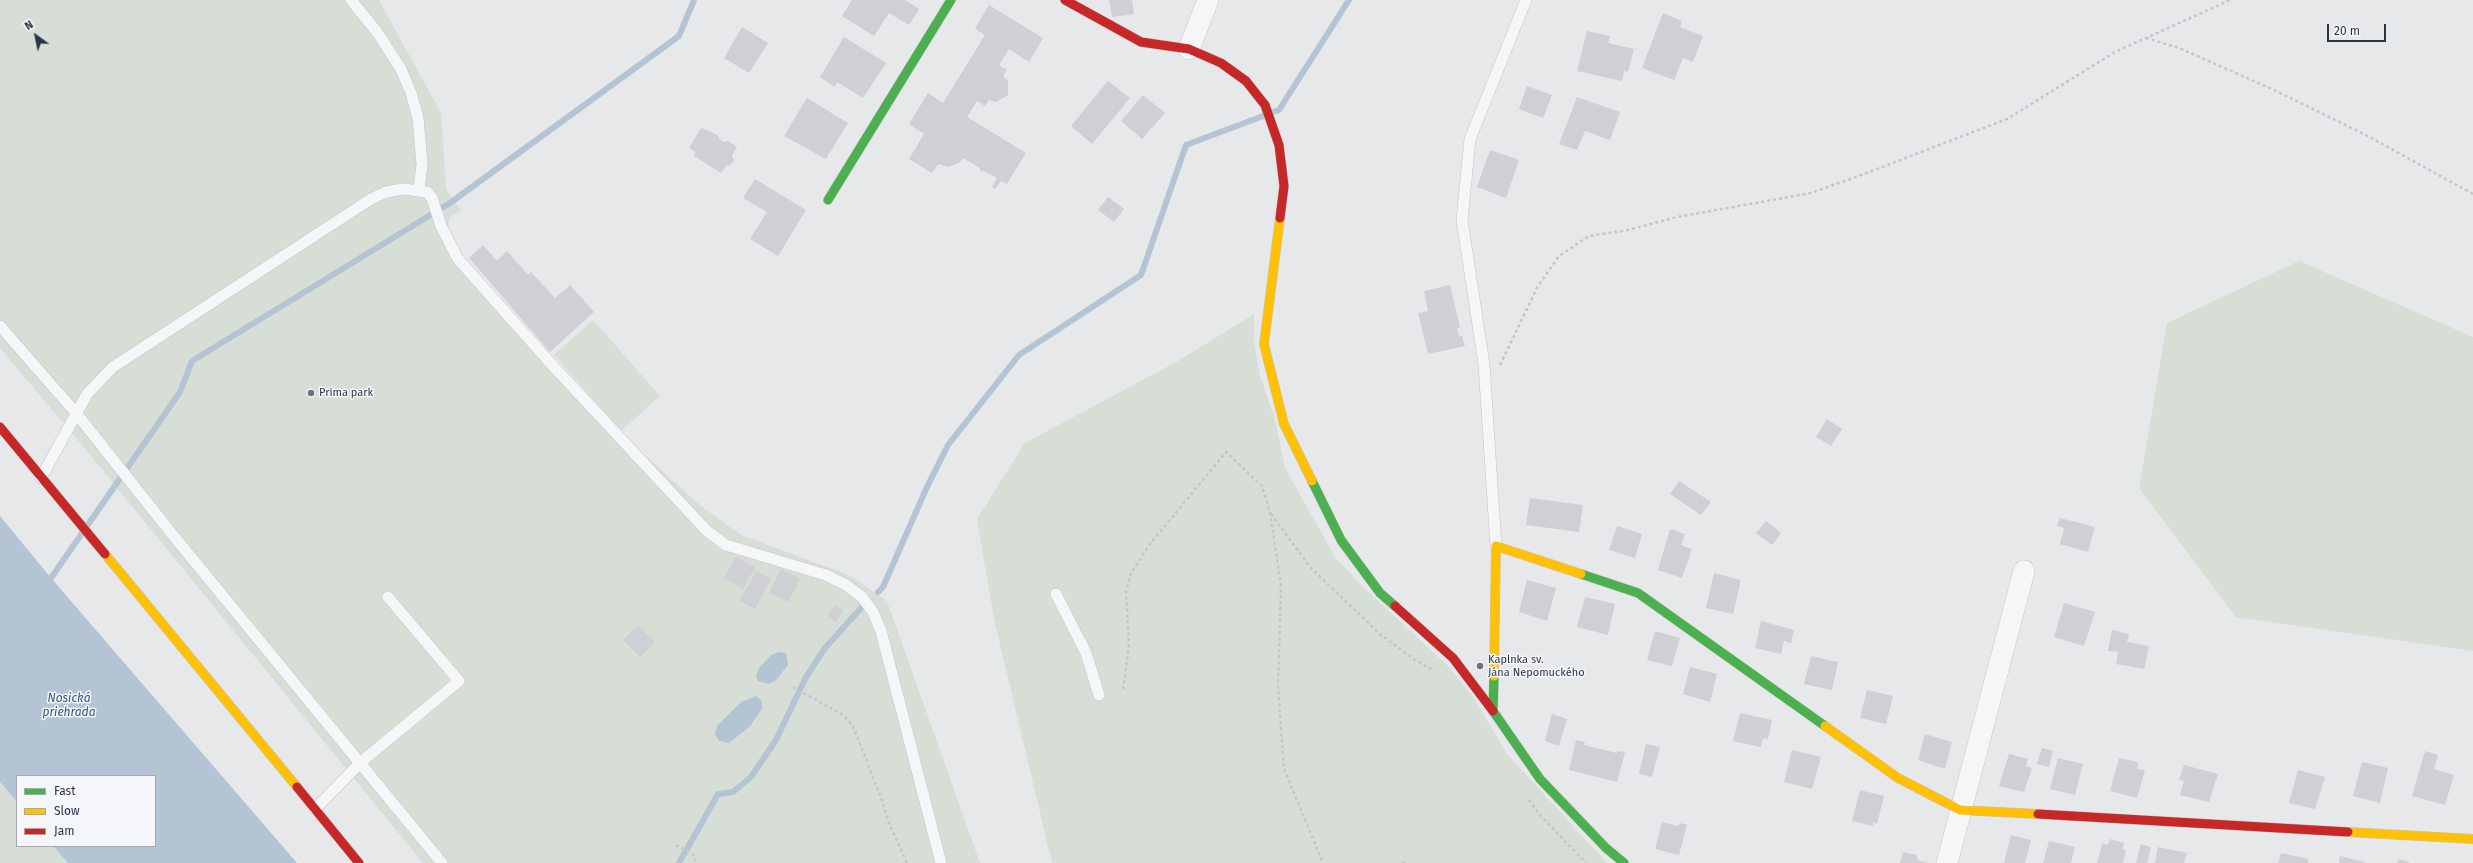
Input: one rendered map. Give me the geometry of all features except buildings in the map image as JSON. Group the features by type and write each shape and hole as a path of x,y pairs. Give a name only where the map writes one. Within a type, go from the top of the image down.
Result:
{"street":[{"path":"828,200 951,0"},
{"path":"1065,0 1141,42 1189,50 1221,63 1240,77 1265,105 1279,145 1284,186 1264,344 1284,424 1341,540 1380,593 1453,658 1493,711 1540,779 1606,848 1624,863"},
{"path":"1189,50 1208,0"},
{"path":"0,427 359,863"},
{"path":"1493,711 1496,546 1638,593 1898,778 1960,810 2473,839"},
{"path":"1947,863 2024,571"}],"lane":[{"path":"351,0 377,32 401,69 411,93 418,118 422,164 419,190"},
{"path":"1496,546 1484,364 1462,220 1470,139 1526,0"},
{"path":"41,478 87,394 113,367 328,225 386,192 419,190 427,192 432,198 441,226 458,259 554,367 707,531 726,545 826,575 850,587 862,597 873,612 880,631 941,863"},
{"path":"0,326 76,413 172,534 361,762 442,863"},
{"path":"1056,594 1086,653 1099,696"},
{"path":"315,809 361,762 459,681 388,597"}],"path":[{"path":"1499,367 1538,286 1559,256 1589,236 1628,230 1677,217 1811,193 1831,186 2006,119 2115,52 2230,0"},
{"path":"2146,38 2180,48 2274,90 2366,135 2473,194"},
{"path":"1123,689 1128,646 1126,592 1131,573 1150,544 1226,452 1262,486 1270,513 1282,585 1278,688 1284,769 1323,863"},
{"path":"1270,513 1311,568 1374,629 1412,658 1438,673"},
{"path":"793,687 843,715 853,726 880,795 889,824 907,863"},
{"path":"1526,795 1539,814 1586,863"},
{"path":"676,845 694,855 696,863"},
{"path":"1402,863 1408,862"}],"shaded area":[{"name":"Prima park","path":"0,0 379,0 441,113 446,189 461,210 449,218 448,231 465,260 625,437 701,506 741,535 849,575 887,601 980,863 423,863 91,456 0,348"},
{"path":"2299,261 2473,337 2473,651 2236,617 2139,488 2167,323"},
{"path":"1254,314 1254,341 1260,376 1274,416 1285,468 1335,557 1362,586 1449,667 1474,698 1507,754 1607,863 1052,863 994,619 977,519 1025,443 1178,361"},
{"path":"593,320 660,396 621,431 554,355"},
{"path":"0,782 16,801 16,847 54,847 68,863 0,863"}],"water":[{"name":"Nosická priehrada","path":"0,516 51,578 297,863 68,863 54,847 156,847 156,775 16,775 16,801 0,782"},
{"path":"778,652 786,653 788,665 776,680 769,684 758,681 756,676 759,668 770,656"},
{"path":"756,696 762,701 762,709 750,726 729,743 719,741 715,734 717,726 741,702"}],"waterway":[{"path":"51,578 180,392 192,361 450,203 679,36 694,0"},
{"path":"878,592 883,587 927,487 948,445 1019,355 1141,275 1186,145 1279,110 1349,0"},
{"path":"679,863 718,794 733,792 751,777 776,740 806,677 825,648 862,607"}],"traffic: fast":[{"path":"828,200 951,0"},
{"path":"1312,481 1341,540 1380,593 1395,606"},
{"path":"1581,574 1638,593 1825,726"},
{"path":"1494,676 1493,711 1540,779 1606,848 1624,863"}],"traffic: slow":[{"path":"1280,218 1264,344 1284,424 1312,481"},
{"path":"1494,676 1496,546 1581,574"},
{"path":"105,554 297,787"},
{"path":"1825,726 1898,778 1960,810 2038,814"},
{"path":"2348,832 2473,839"}],"traffic: jam":[{"path":"1065,0 1141,42 1189,49 1221,63 1246,81 1265,105 1279,145 1284,186 1280,218"},
{"path":"0,427 105,554"},
{"path":"1395,606 1453,658 1493,711"},
{"path":"297,787 359,863"},
{"path":"2038,814 2348,832"}],"place":[{"name":"Prima park","path":"311,393"},
{"name":"Kaplnka sv. Jána Nepomuckého","path":"1480,666"}]}
